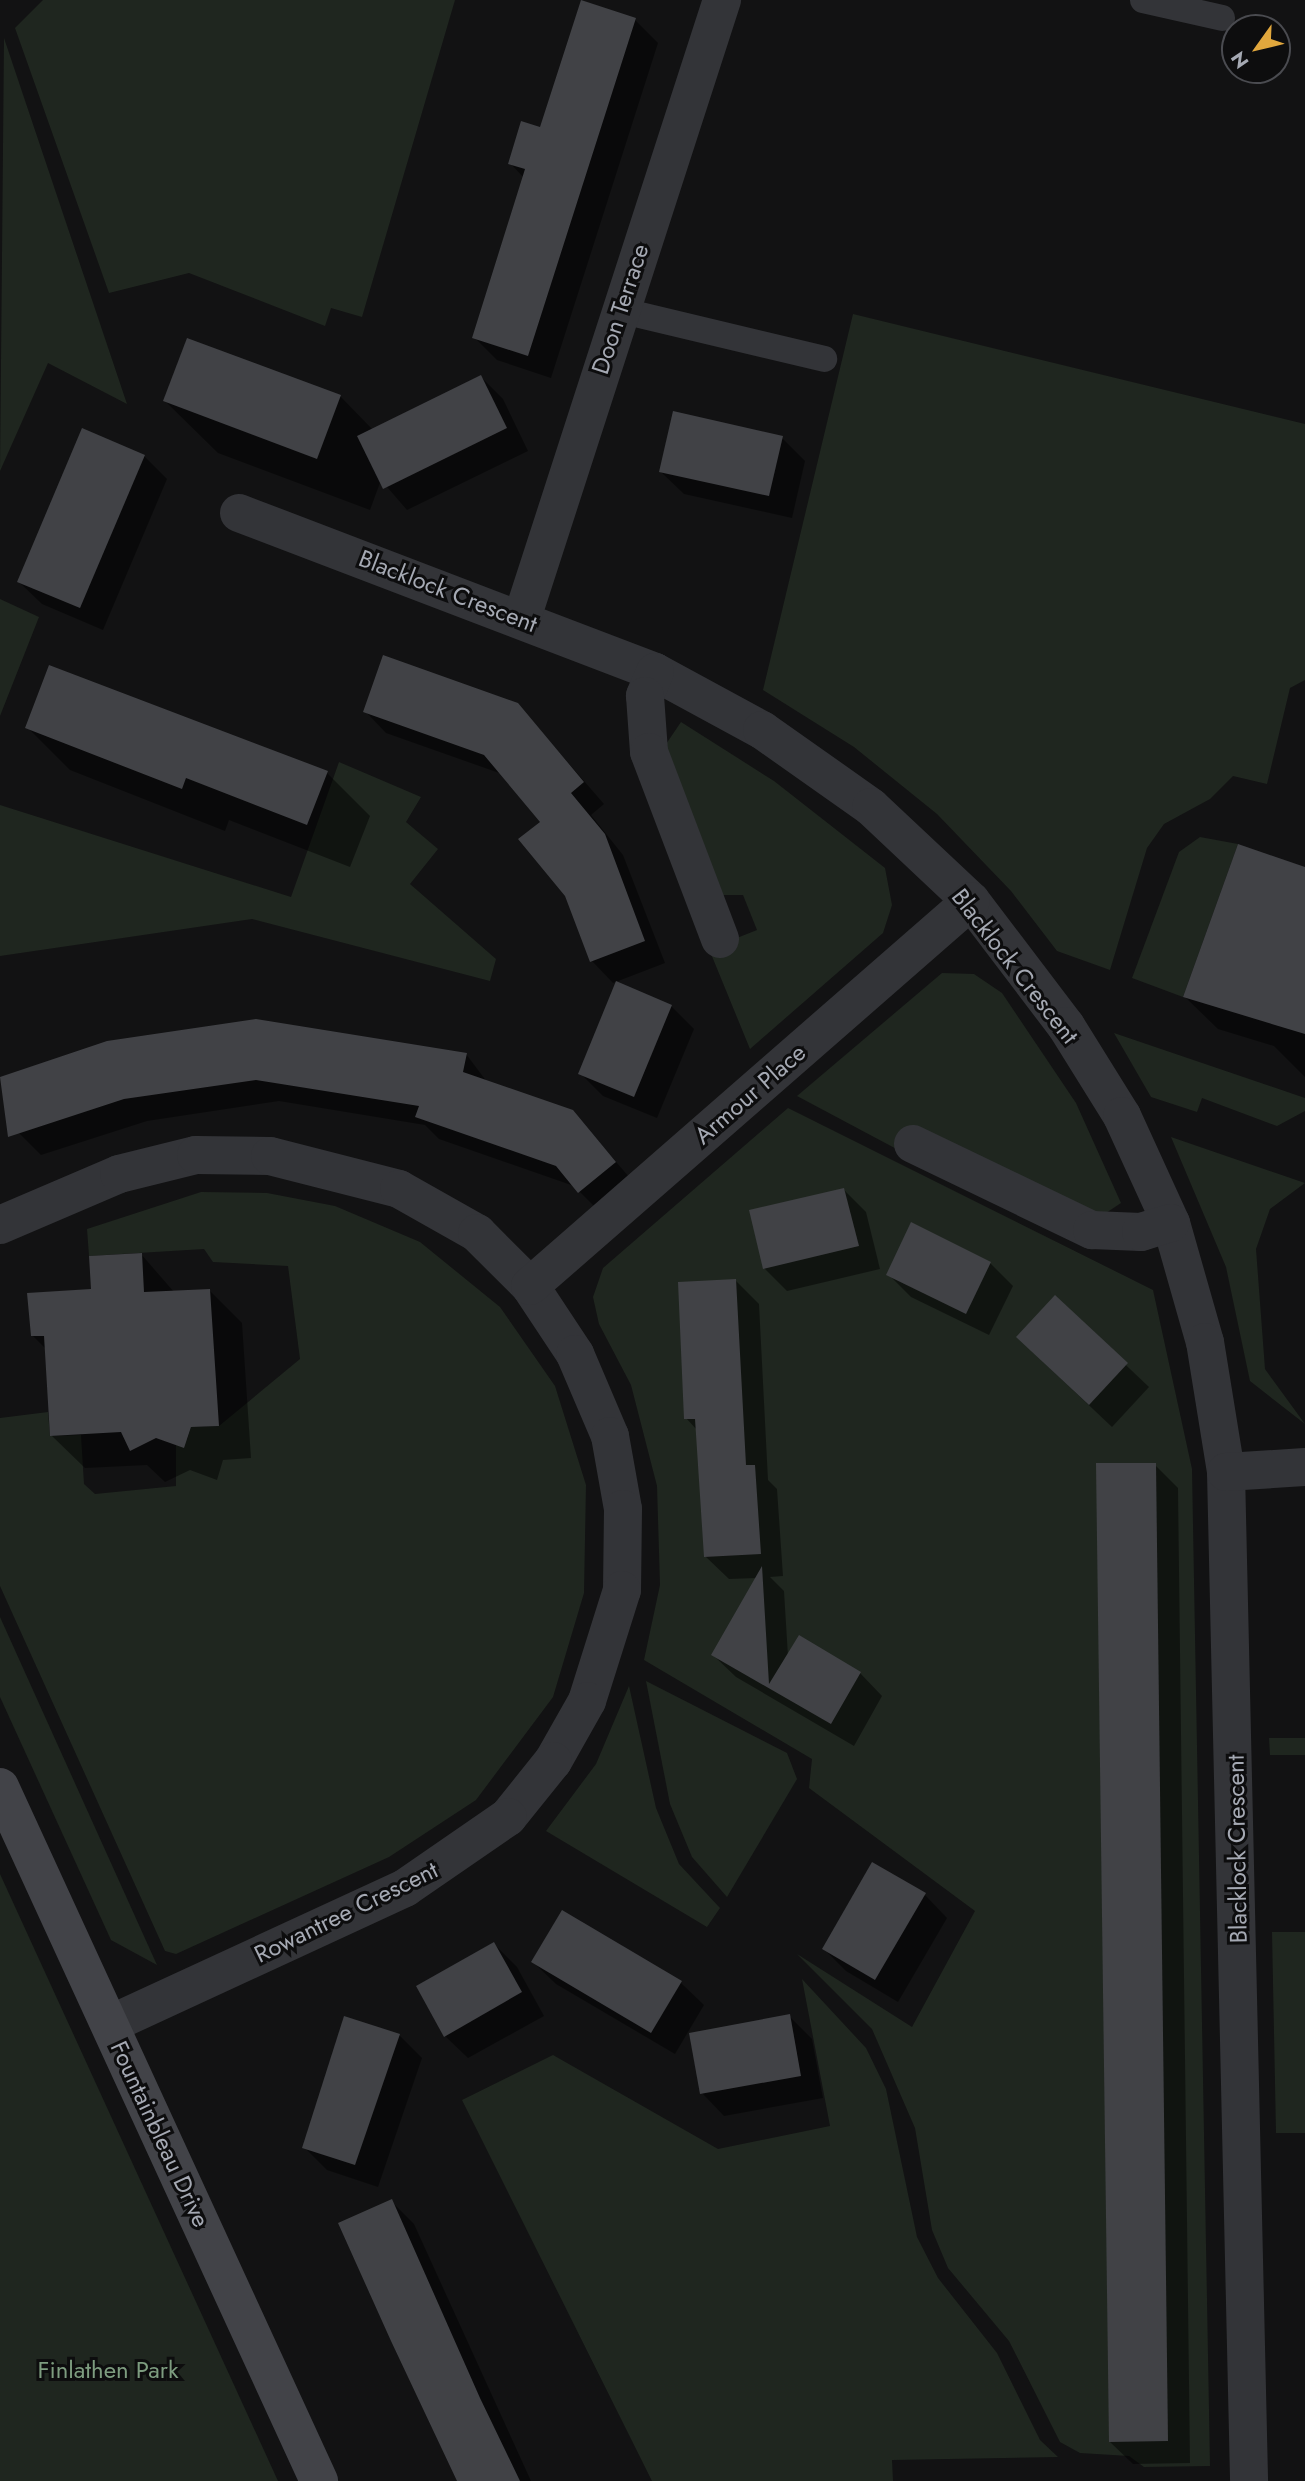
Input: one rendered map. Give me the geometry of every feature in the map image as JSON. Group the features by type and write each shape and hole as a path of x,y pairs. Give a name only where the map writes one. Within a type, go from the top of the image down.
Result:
{"street":[{"name":"Doon Terrace","path":"522,618 619,310 722,0"},
{"name":"Blacklock Crescent","path":"240,513 522,618 655,672 762,730 871,807 971,901 1066,1026 1122,1116 1171,1223 1205,1342 1226,1472 1249,2481"},
{"path":"655,672 645,696 649,752 720,939"},
{"name":"Armour Place","path":"530,1286 971,901"},
{"path":"914,1144 1092,1230 1140,1232 1171,1223"},
{"name":"Rowantree Crescent","path":"0,1225 119,1174 196,1155 270,1156 399,1189 477,1233 530,1286 575,1354 610,1436 623,1509 622,1590 587,1701 553,1761 508,1817 415,1882 110,2024"},
{"path":"1226,1472 1305,1467"},
{"name":"Fountainbleau Drive","path":"0,1787 319,2481"}],"lane":[{"path":"1143,0 1221,18"},
{"path":"619,310 824,359"}],"green space":[{"path":"43,0 455,0 362,317 331,308 325,326 189,273 109,293 15,28"},
{"path":"4,38 127,404 48,363 0,471"},
{"path":"853,314 1305,424 1305,680 1290,688 1267,784 1233,776 1210,799 1164,824 1147,848 1110,970 1057,951 1011,891 937,814 854,747 763,690"},
{"path":"0,599 39,617 0,716"},
{"path":"681,722 774,781 885,868 892,905 883,933 750,1049 709,949 757,930 743,895 718,895 662,750"},
{"path":"339,762 421,797 406,822 438,849 410,884 496,959 490,981 252,919 0,956 0,805 291,897"},
{"path":"1200,837 1238,844 1183,997 1132,978 1179,852"},
{"path":"942,973 974,974 1002,993 1076,1103 1121,1203 1097,1219 904,1153 797,1096"},
{"path":"1114,1033 1305,1098 1305,1111 1277,1126 1202,1098 1197,1112 1151,1097"},
{"path":"788,1108 1153,1290 1192,1469 1210,2466 1144,2467 1129,2456 1080,2453 1060,2442 1009,2341 948,2268 932,2230 915,2128 872,2029 797,1954 912,2027 975,1911 809,1788 812,1759 644,1660 660,1585 657,1486 631,1385 599,1324 593,1297 603,1268"},
{"path":"1171,1137 1305,1183 1270,1209 1256,1249 1265,1369 1305,1424 1250,1381 1226,1267"},
{"path":"201,1192 267,1193 335,1206 420,1242 500,1307 555,1386 586,1485 584,1593 553,1697 476,1800 389,1857 176,1954 165,1951 0,1586 0,1418 48,1412 50,1436 81,1435 84,1484 95,1494 176,1486 176,1445 187,1440 191,1427 219,1426 300,1359 288,1266 213,1262 204,1249 89,1256 87,1229"},
{"path":"0,1617 157,1965 111,1940 0,1697"},
{"path":"646,1681 787,1753 797,1779 727,1897 692,1857 670,1804"},
{"path":"629,1686 656,1808 679,1864 720,1908 707,1927 546,1831 596,1764"},
{"path":"1269,1738 1305,1738 1305,1755 1270,1755"},
{"name":"Finlathen Park","path":"0,1874 278,2481 0,2481"},
{"path":"1272,1932 1305,1932 1305,2133 1276,2133"},
{"path":"802,1979 866,2048 886,2089 917,2237 938,2278 997,2353 1040,2440 1058,2457 892,2460 893,2481 652,2481 462,2100 553,2055 718,2149 830,2126"}],"building":[{"path":"581,0 636,18 528,356 472,338 525,169 508,164 521,121 540,127"},
{"path":"187,338 341,395 317,459 163,401"},
{"path":"481,375 507,428 383,489 357,436"},
{"path":"673,411 783,436 769,496 659,472"},
{"path":"82,428 145,455 80,608 17,582"},
{"path":"383,655 518,703 584,782 571,793 605,834 645,941 590,962 565,896 518,839 540,822 484,755 363,712"},
{"path":"49,665 328,771 307,825 186,778 182,789 25,728"},
{"path":"1238,844 1305,867 1305,1034 1183,997"},
{"path":"616,981 672,1005 634,1097 578,1074"},
{"path":"256,1019 467,1053 463,1072 573,1110 616,1162 578,1193 556,1166 415,1117 419,1106 256,1080 124,1099 8,1137 0,1077 107,1041"},
{"path":"844,1188 859,1246 763,1269 749,1210"},
{"path":"911,1222 991,1262 966,1314 886,1275"},
{"path":"142,1253 144,1292 210,1289 219,1426 191,1427 184,1448 156,1438 130,1451 121,1432 50,1436 44,1336 31,1336 27,1293 91,1289 89,1256"},
{"path":"736,1279 746,1465 755,1465 761,1554 704,1557 695,1419 684,1419 678,1282"},
{"path":"1055,1295 1128,1363 1089,1405 1016,1337"},
{"path":"1096,1463 1156,1463 1168,2441 1109,2442"},
{"path":"762,1566 769,1684 799,1635 861,1672 831,1724 711,1655"},
{"path":"872,1862 926,1893 875,1980 822,1949"},
{"path":"562,1910 682,1981 651,2033 531,1962"},
{"path":"494,1942 522,1992 444,2037 416,1986"},
{"path":"790,2014 801,2076 700,2094 689,2033"},
{"path":"344,2016 400,2034 355,2165 302,2148"},
{"path":"392,2199 480,2398 520,2481 457,2481 391,2341 338,2223"}]}
